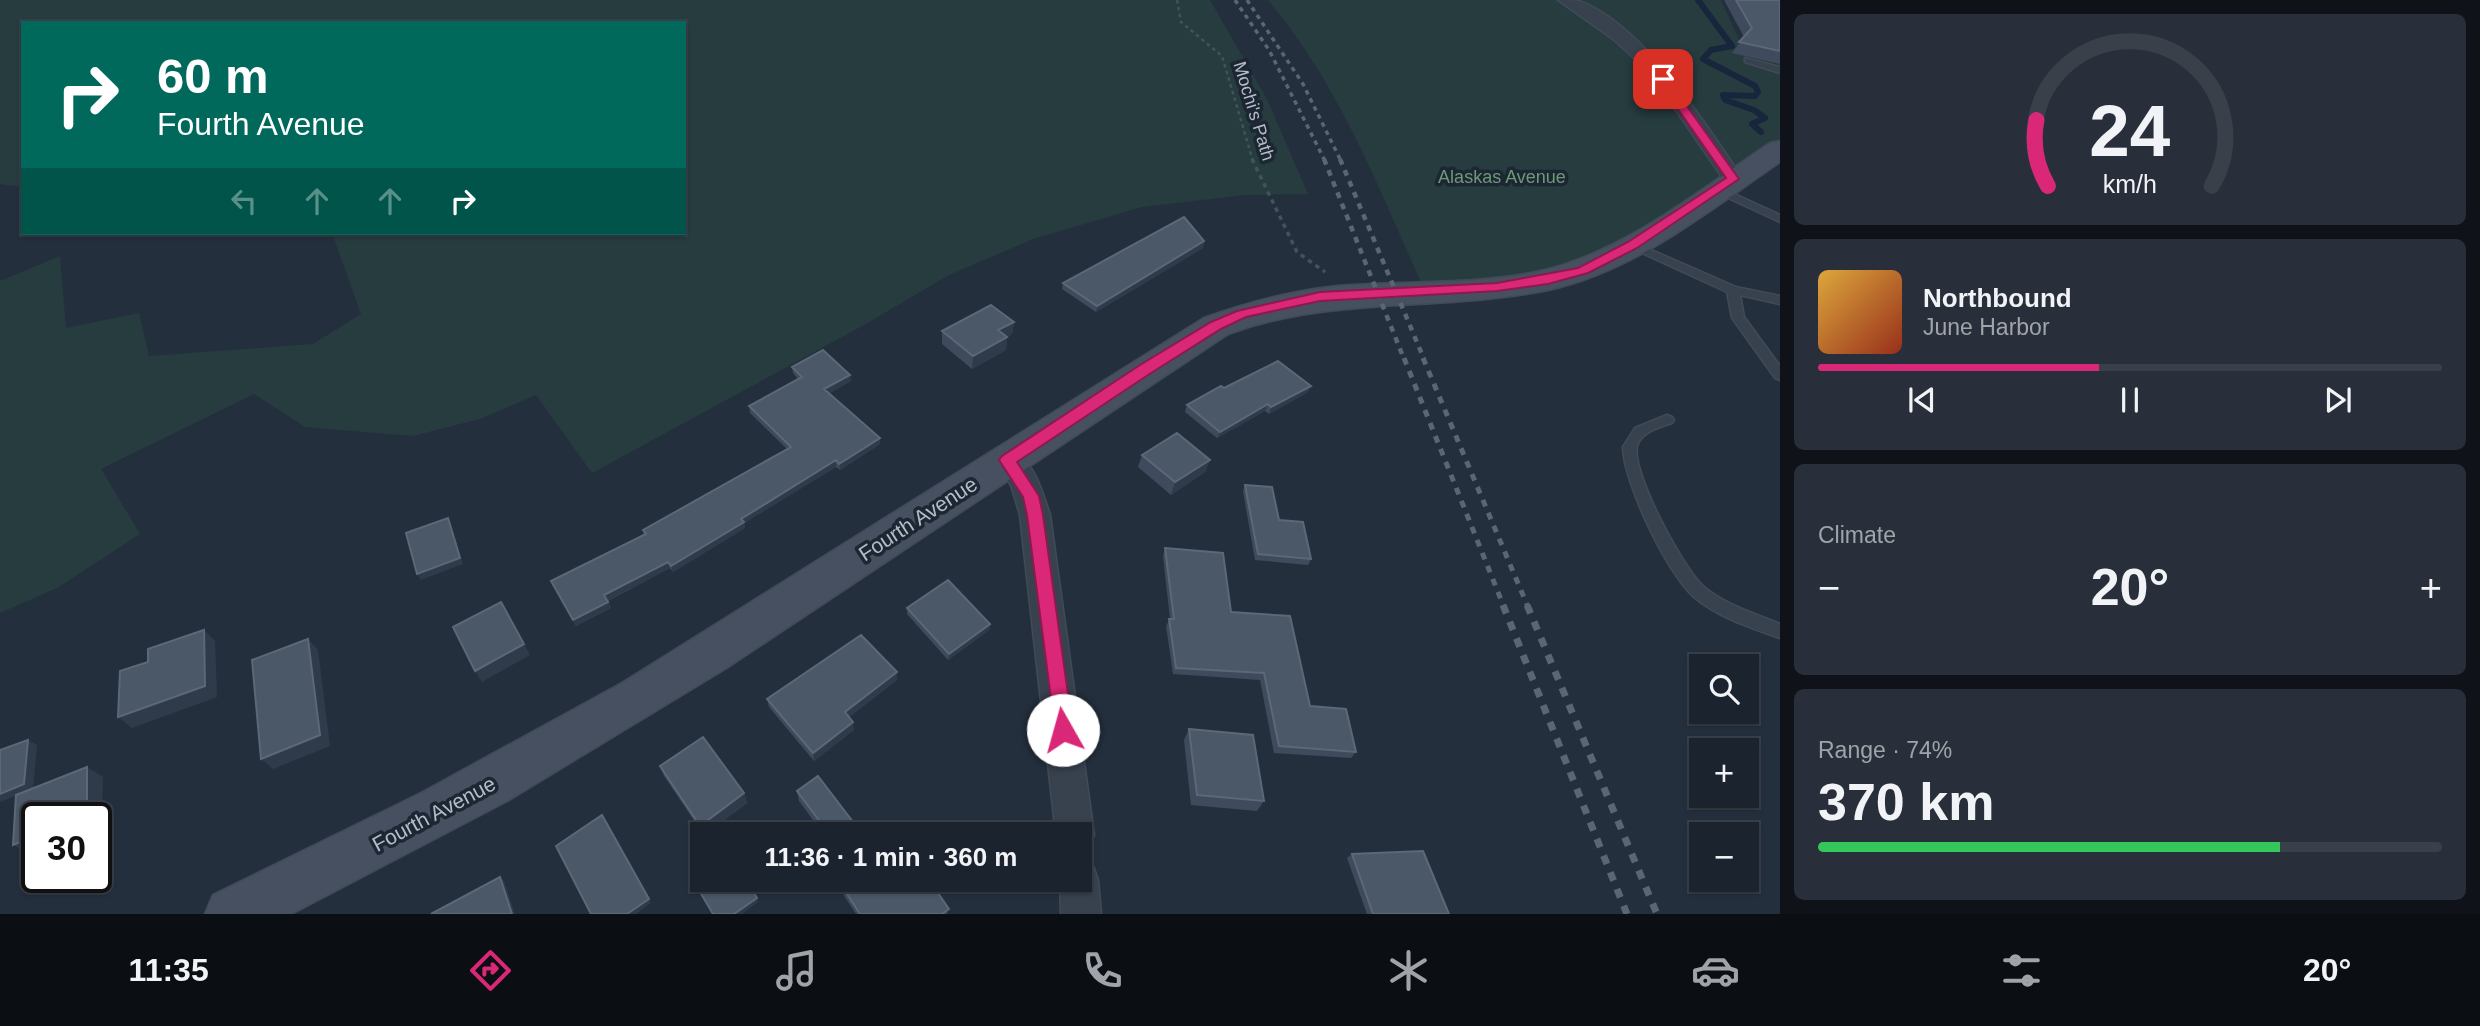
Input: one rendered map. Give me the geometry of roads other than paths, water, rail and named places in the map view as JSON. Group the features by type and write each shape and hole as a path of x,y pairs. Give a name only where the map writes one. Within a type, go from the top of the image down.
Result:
{"street":[{"path":"1566,0 1599,18 1638,49 1675,94 1725,184"},
{"name":"Fourth Avenue","path":"232,914 372,848 538,758 640,697 1216,326 1265,307 1320,296 1497,287 1548,280 1583,271 1633,245 1780,149"},
{"path":"1007,460 1031,496 1035,515 1073,822"},
{"path":"1080,892 1081,914"}],"lane":[{"path":"1748,60 1780,70"},
{"path":"1725,184 1780,219"},
{"path":"1633,245 1733,290 1780,300"},
{"path":"1733,290 1738,318 1780,375"},
{"path":"1667,420 1645,427 1635,435 1628,450 1634,473 1678,566 1691,584 1714,602 1780,631"}],"waterway":[{"path":"1698,0 1732,46 1711,50 1703,59 1755,86 1758,92 1755,96 1723,95 1725,100 1754,110 1765,118 1752,124 1761,132"}],"railway":[{"path":"1235,0 1269,50 1324,159"},
{"path":"1247,0 1303,84 1341,161"},
{"path":"1324,159 1404,359"},
{"path":"1340,159 1424,359"},
{"path":"1404,358 1504,607"},
{"path":"1423,358 1528,607"},
{"path":"1503,605 1627,914"},
{"path":"1527,605 1657,914"}],"park label":[{"name":"Alaskas Avenue","path":"1502,177"}]}
